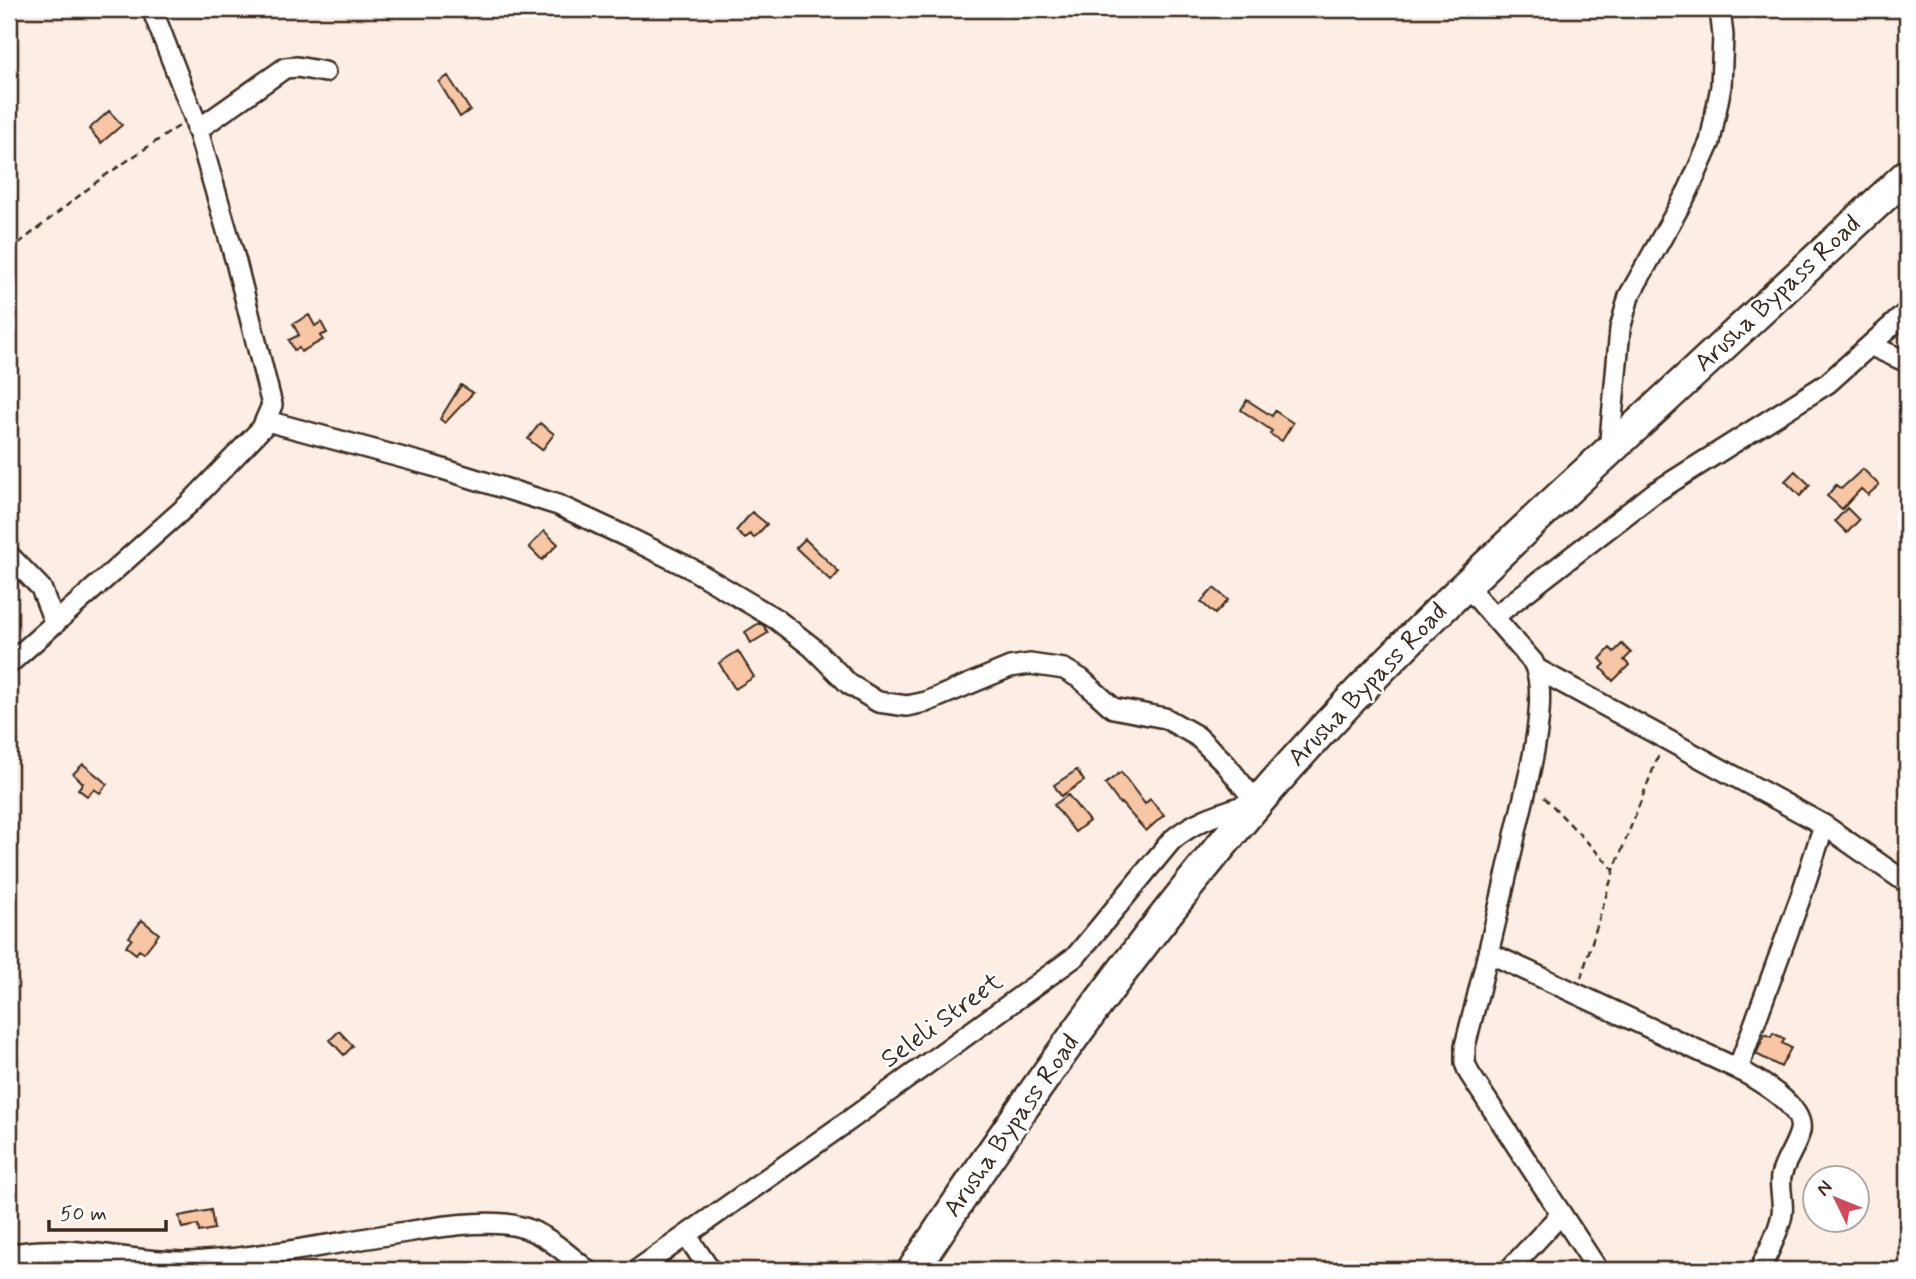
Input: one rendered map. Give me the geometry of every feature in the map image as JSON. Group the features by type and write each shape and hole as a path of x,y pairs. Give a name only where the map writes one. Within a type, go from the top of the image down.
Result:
{"main road":[{"name":"Arusha Bypass Road","path":"913,1270 1007,1129 1080,1029 1175,903 1257,802 1465,584 1907,175"}],"street":[{"path":"9,664 190,504 262,428 272,405 236,262 196,123 152,9"},
{"path":"1609,451 1620,329 1629,296 1688,191 1710,142 1721,86 1723,36 1720,9"},
{"path":"196,123 285,68 297,67 325,72"},
{"path":"1495,616 1654,493 1828,383 1907,312"},
{"path":"1872,346 1907,362"},
{"path":"267,421 433,466 558,505 690,568 776,619 811,647 849,684 878,702 890,706 926,702 1010,667 1030,664 1064,669 1081,679 1113,708 1165,718 1197,736 1224,762 1257,802"},
{"path":"9,555 41,588 55,624"},
{"path":"1465,584 1525,651 1537,669 1824,825 1907,883"},
{"path":"1537,669 1538,719 1528,778 1465,1046 1465,1063 1598,1270"},
{"name":"Seleli Street","path":"637,1270 1076,956 1182,831 1199,821 1257,802"},
{"path":"1738,1069 1824,825"},
{"path":"1489,953 1738,1069 1773,1091 1793,1108 1801,1126 1781,1176 1782,1218 1760,1270"},
{"path":"1509,1270 1561,1214"},
{"path":"9,1255 54,1249 162,1262 202,1262 436,1228 504,1224 526,1228 548,1238 587,1270"},
{"path":"687,1236 710,1270"}],"path":[{"path":"9,251 103,177 196,123"},
{"path":"1576,993 1614,870 1666,737"},
{"path":"1528,778 1581,838 1614,870"}],"building":[{"path":"448,76 470,110 460,117 439,82"},
{"path":"109,111 122,125 101,143 89,129"},
{"path":"309,315 315,326 321,322 327,333 320,336 323,340 301,352 299,348 294,350 289,340 299,335 293,324"},
{"path":"461,385 473,393 445,423 440,419"},
{"path":"1247,400 1272,416 1275,411 1293,423 1282,441 1241,410"},
{"path":"540,423 554,434 542,450 528,439"},
{"path":"1863,469 1879,485 1868,495 1861,489 1842,509 1827,496 1836,485 1841,489"},
{"path":"1795,471 1810,485 1800,496 1785,481"},
{"path":"1847,508 1859,520 1847,533 1835,521"},
{"path":"752,512 767,524 754,538 750,534 745,539 736,531"},
{"path":"544,531 558,544 542,560 529,547"},
{"path":"805,539 839,572 831,581 796,548"},
{"path":"1214,588 1228,600 1215,614 1201,602"},
{"path":"759,623 768,633 751,643 745,632"},
{"path":"1622,644 1631,653 1624,660 1629,665 1613,681 1601,668 1605,664 1600,659 1610,648 1614,652"},
{"path":"738,651 754,677 735,689 719,663"},
{"path":"83,764 107,784 100,793 94,789 87,796 78,789 83,783 73,774"},
{"path":"1077,770 1084,781 1061,796 1054,785"},
{"path":"1121,772 1145,804 1150,799 1164,815 1146,831 1105,784"},
{"path":"1068,795 1089,821 1075,832 1054,805"},
{"path":"142,920 159,934 144,953 139,950 136,954 126,946 132,939 129,937"},
{"path":"339,1031 353,1046 344,1055 330,1040"},
{"path":"1773,1033 1785,1039 1782,1043 1791,1048 1781,1067 1756,1054 1765,1034 1771,1037"},
{"path":"211,1210 214,1229 199,1232 198,1225 182,1228 179,1216"}]}
